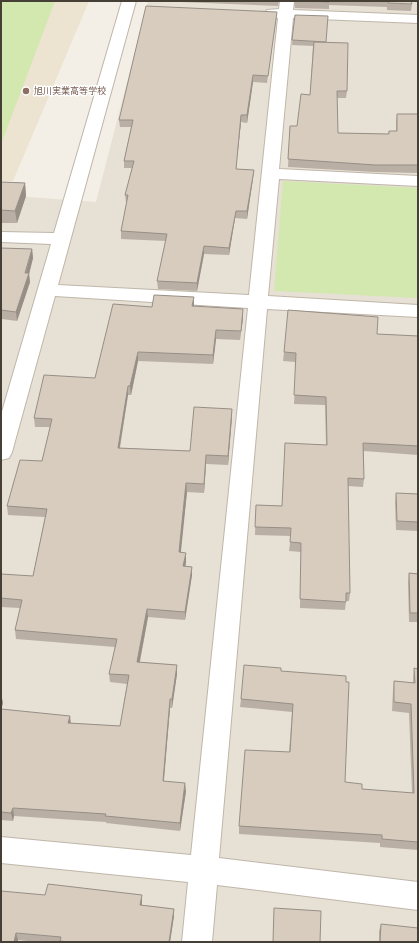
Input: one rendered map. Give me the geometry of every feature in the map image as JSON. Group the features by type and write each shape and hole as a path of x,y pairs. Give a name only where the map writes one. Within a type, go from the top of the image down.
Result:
{"street":[{"path":"1,452 61,239 133,5"},
{"path":"254,12 287,7 418,19"},
{"path":"198,942 287,7"},
{"path":"271,174 418,180"},
{"path":"1,236 61,239"},
{"path":"47,290 418,311"},
{"path":"1,850 205,870 418,896"}],"shaded area":[{"name":"旭川実業高等学校","path":"1,1 89,1 13,181 1,181"},
{"path":"148,1 418,1 418,942 1,942 1,195 96,202"}],"green space":[{"path":"1,1 55,1 1,144"},
{"path":"283,181 418,188 418,298 274,291"}],"building":[{"path":"303,1 329,1 329,2"},
{"path":"388,1 411,1 412,4 388,3"},
{"path":"146,6 277,12 268,76 253,75 247,115 241,115 236,169 254,170 247,211 236,211 229,248 204,246 197,283 157,281 167,234 121,231 128,195 125,195 134,161 124,161 133,120 119,120"},
{"path":"295,15 328,16 326,42 292,40"},
{"path":"314,42 348,43 347,91 337,91 338,133 389,134 389,131 397,131 397,114 418,114 418,165 375,165 288,159 290,126 297,126 301,94 310,95"},
{"path":"1,182 25,183 15,211 1,210"},
{"path":"1,248 32,249 25,273 29,273 16,312 1,310"},
{"path":"154,295 194,297 192,306 243,309 241,331 216,330 213,355 138,352 130,386 128,386 118,448 190,451 194,407 232,409 228,456 206,455 204,484 186,483 179,552 186,553 183,566 192,567 185,612 147,609 137,662 177,665 172,699 170,699 163,781 185,783 180,823 105,816 106,814 13,808 11,813 1,812 1,709 70,716 68,723 120,726 129,675 109,674 117,639 15,630 22,600 1,598 1,574 33,576 47,509 7,506 20,460 42,461 52,419 34,418 44,375 95,378 113,304 152,307"},
{"path":"288,310 378,317 377,334 418,336 418,446 363,443 364,479 348,478 350,593 346,593 346,602 300,599 301,543 290,542 291,528 255,527 256,505 282,506 285,443 327,445 326,397 294,395 296,353 284,352"},
{"path":"396,493 418,494 418,522 397,521"},
{"path":"409,573 418,574 418,613 410,613"},
{"path":"244,665 281,668 281,671 346,676 346,682 349,682 345,782 362,784 362,789 414,793 411,704 394,702 394,681 415,683 414,668 418,669 418,842 382,839 382,835 239,826 245,750 290,752 293,704 241,699"},
{"path":"48,884 142,895 140,905 174,909 169,942 69,942 60,941 61,937 16,933 14,942 1,942 1,891 45,895"},
{"path":"274,908 321,911 320,942 273,942"},
{"path":"381,924 418,928 418,942 380,942"}],"place":[{"name":"旭川実業高等学校","path":"26,91"}]}
